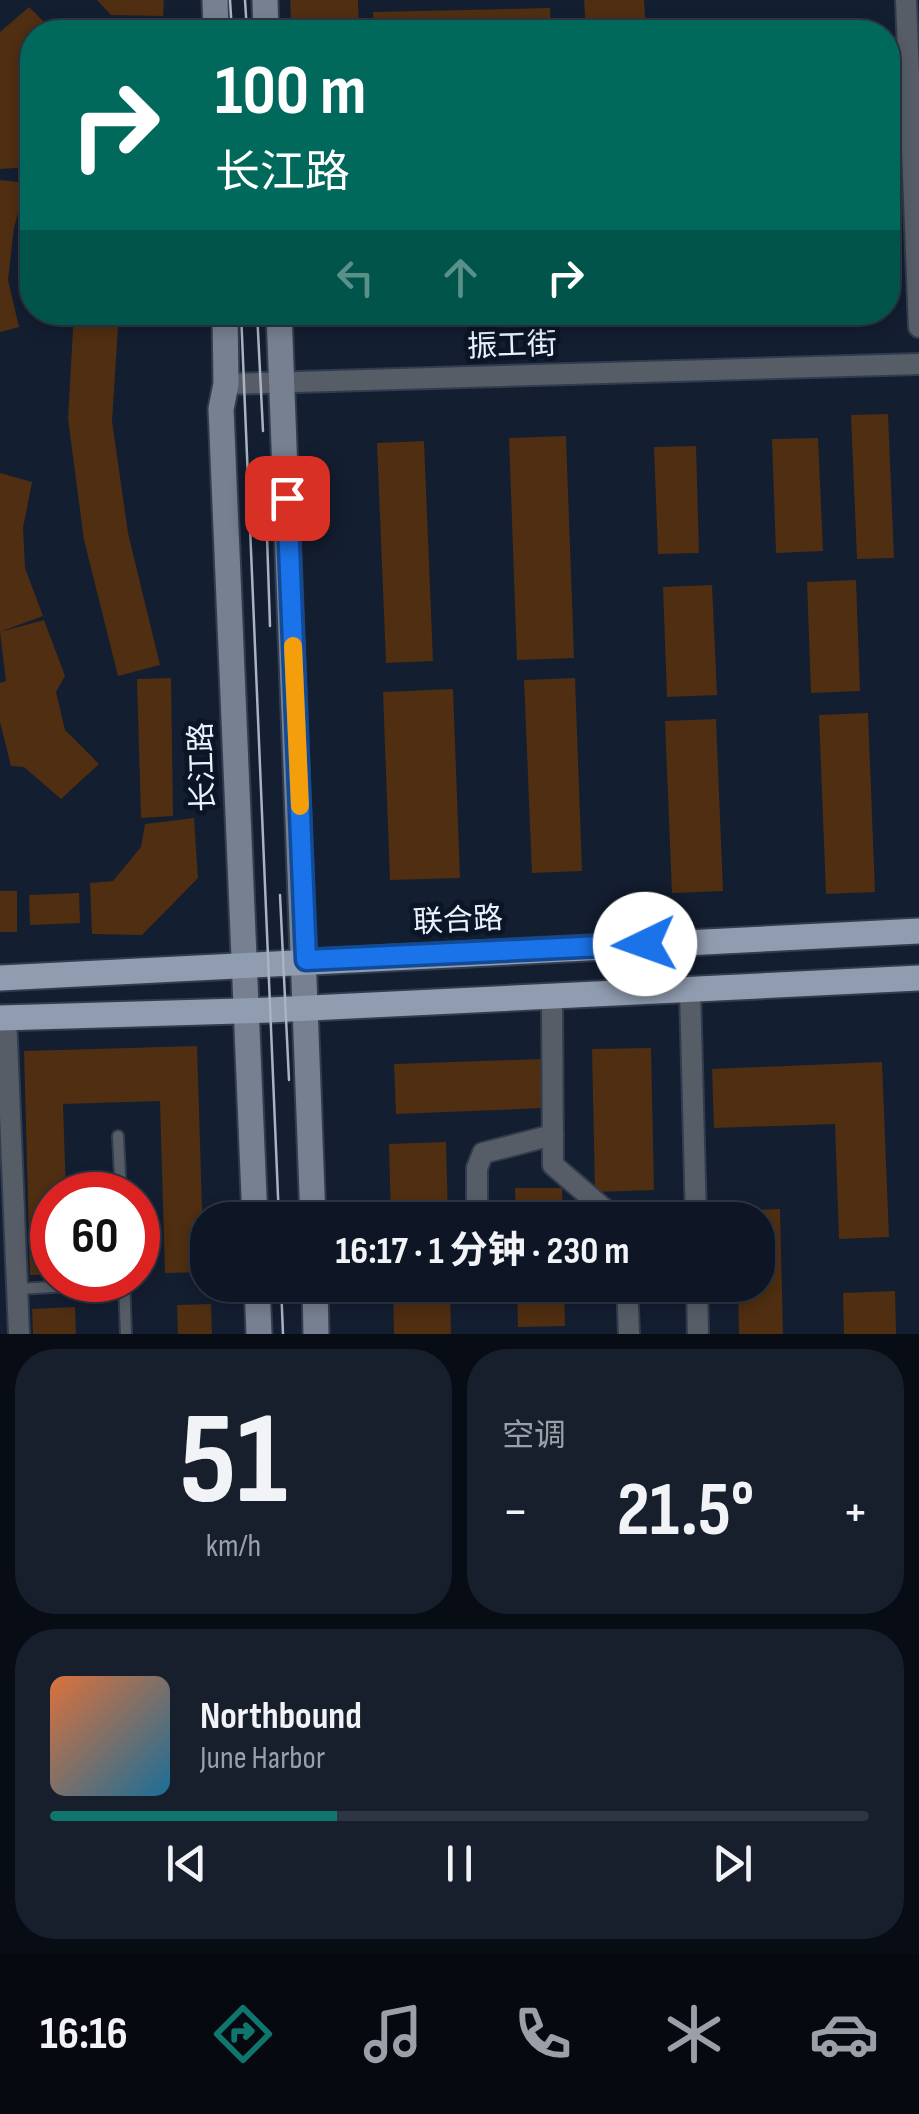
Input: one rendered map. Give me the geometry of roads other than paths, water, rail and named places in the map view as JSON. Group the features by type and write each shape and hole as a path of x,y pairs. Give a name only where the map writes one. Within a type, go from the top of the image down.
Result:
{"main road":[{"name":"长江路","path":"225,325 226,384 222,409 254,1202"},
{"path":"280,325 313,1202"},
{"name":"联合路","path":"0,978 919,931"},
{"path":"3,1018 308,1008 919,978"},
{"path":"258,1302 259,1334"},
{"path":"315,1302 316,1334"}],"street":[{"path":"906,0 919,327"},
{"name":"振工街","path":"226,384 919,364"},
{"path":"690,989 696,1202"},
{"path":"552,996 554,1165 596,1202"},
{"path":"3,1018 19,1334"},
{"path":"478,1202 477,1168 483,1153 553,1135"},
{"path":"628,1302 629,1334"},
{"path":"697,1302 698,1334"}],"lane":[{"path":"118,1136 119,1172"},
{"path":"17,1289 30,1288"},
{"path":"125,1302 126,1334"}],"tram line":[{"path":"230,0 231,20"},
{"path":"245,0 246,20"},
{"path":"242,325 278,1202"},
{"path":"258,325 263,431"},
{"path":"266,506 270,626"},
{"path":"280,895 289,1080"},
{"path":"282,1302 283,1334"}]}
